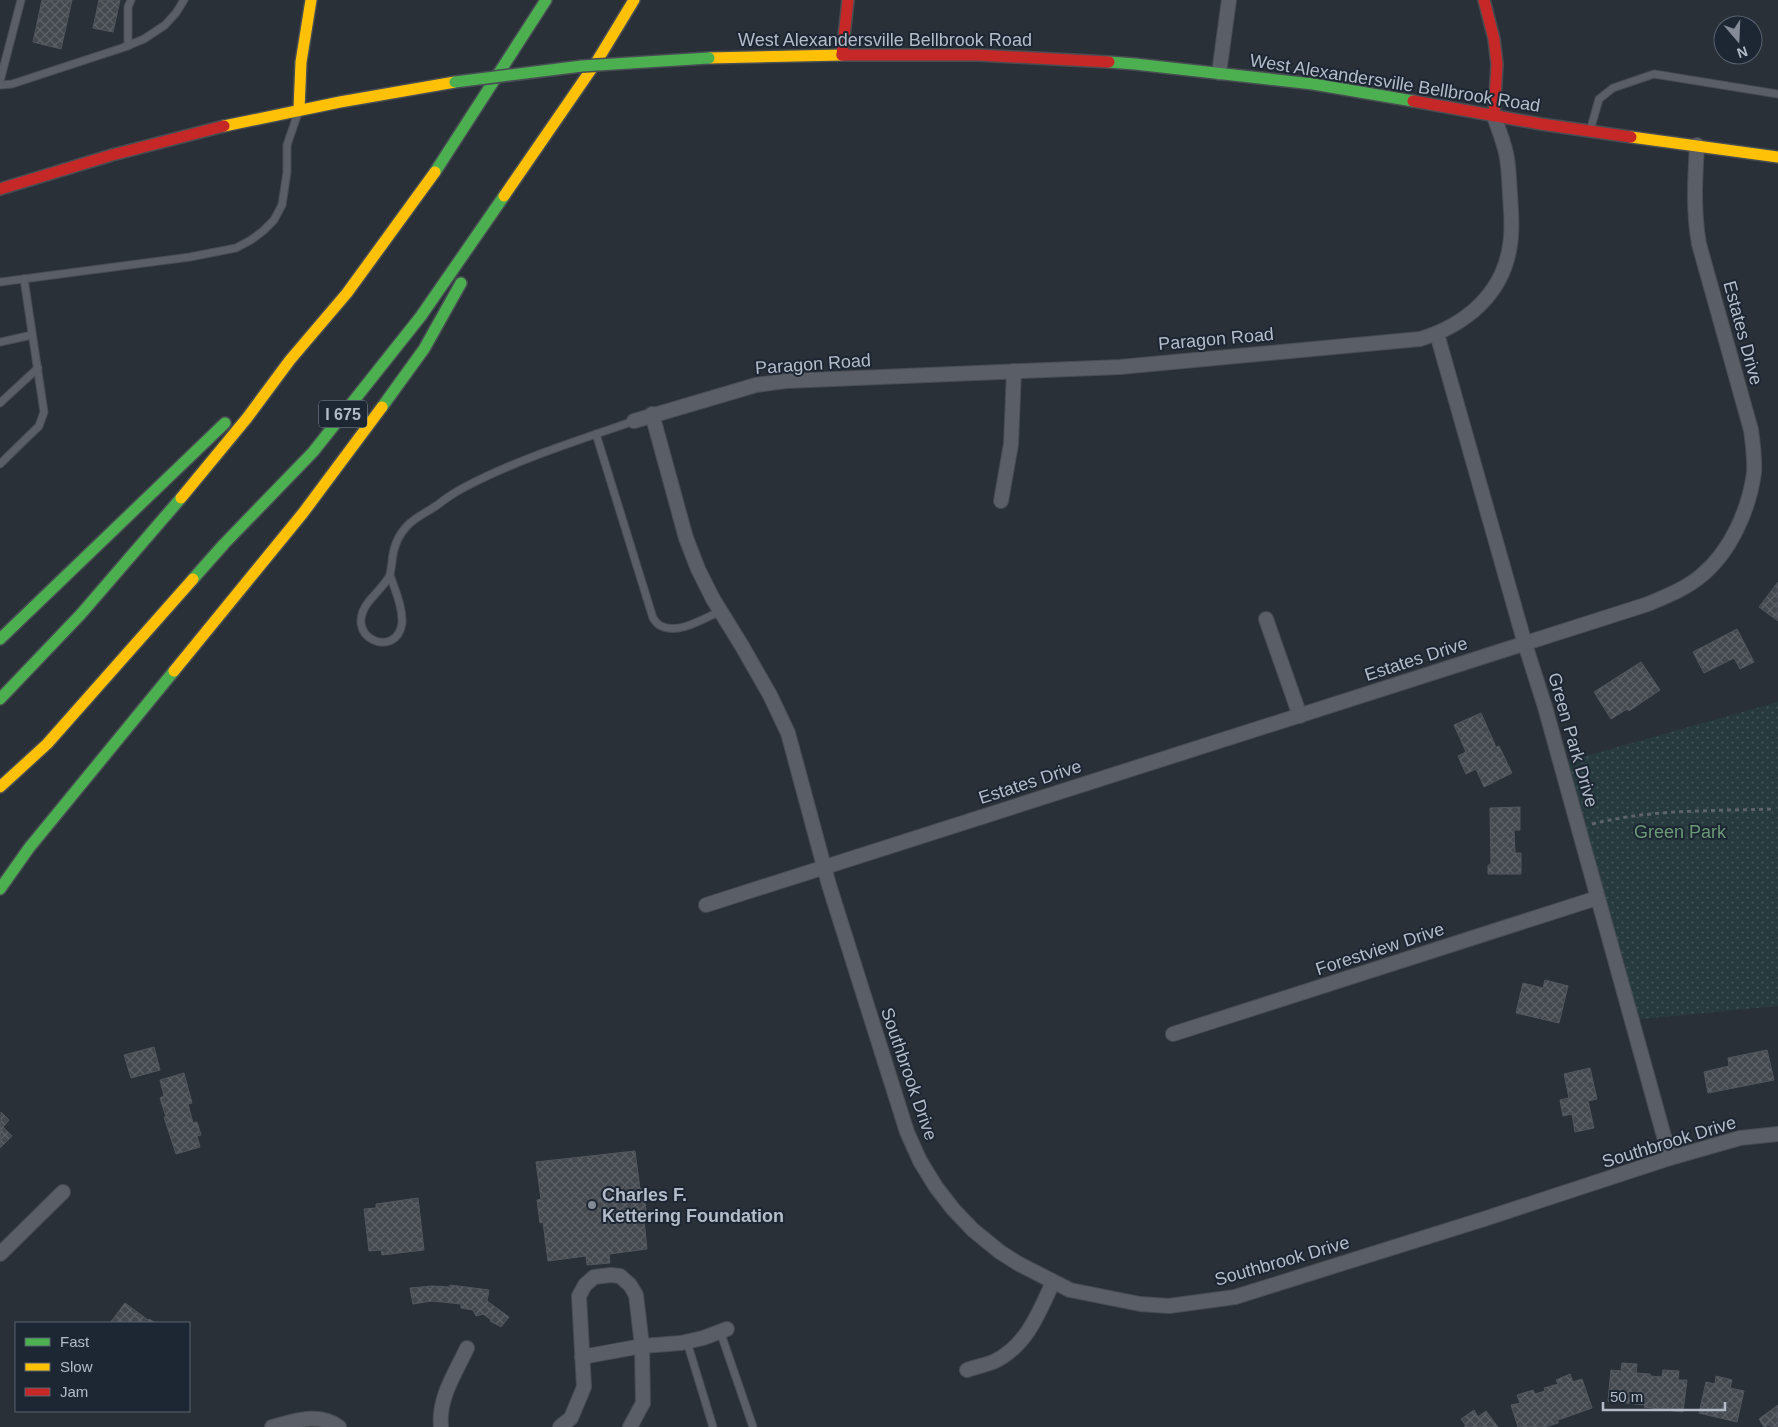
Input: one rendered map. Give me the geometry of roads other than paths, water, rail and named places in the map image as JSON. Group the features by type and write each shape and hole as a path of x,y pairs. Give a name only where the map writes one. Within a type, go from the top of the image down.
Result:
{"main road":[{"path":"300,109 301,62 311,0"},
{"path":"0,699 81,614 157,526 247,418 290,360 347,294 437,169 546,0"},
{"name":"I 675","path":"0,787 47,744 224,544 313,452 421,316 597,61 634,0"},
{"path":"842,55 848,0"},
{"name":"Paragon Road","path":"1484,0 1494,39 1497,64 1494,116"},
{"name":"West Alexandersville Bellbrook Road","path":"0,189 124,151 246,120 386,92 582,66 709,58 842,55 978,55 1135,64 1219,73 1313,84 1494,116 1778,157"},
{"path":"0,889 29,848 303,513 358,440 424,349 527,163"},
{"path":"0,639 290,360"}],"street":[{"path":"1219,73 1229,0"},
{"name":"Paragon Road","path":"634,420 756,385 786,381 1120,367 1420,339 1437,334 1471,314 1489,296 1499,282 1506,265 1512,223 1506,154 1494,116"},
{"name":"Estates Drive","path":"706,905 1648,604 1680,589 1702,575 1726,546 1740,521 1748,500 1754,473 1754,452 1751,430 1699,244 1695,222 1694,197 1697,145"},
{"name":"Green Park Drive","path":"1437,334 1525,644 1545,707 1670,1158"},
{"path":"1001,501 1011,444 1014,371"},
{"name":"Southbrook Drive","path":"652,414 686,538 698,569 770,695 788,733 825,868 886,1070 907,1132 920,1161 948,1202 973,1230 1000,1252 1070,1290 1140,1304 1178,1305 1235,1297 1670,1158 1740,1138 1778,1134"},
{"path":"1266,619 1300,716"},
{"name":"Forestview Drive","path":"1173,1034 1598,898"},
{"path":"0,1254 63,1192"},
{"path":"560,1427 572,1418 584,1387 580,1296 585,1285 594,1277 611,1275 620,1276 630,1285 636,1295 642,1346 643,1403 630,1427"},
{"path":"967,1370 994,1361 1007,1353 1024,1338 1034,1324 1053,1282"},
{"path":"582,1357 642,1346 687,1342 724,1330"},
{"path":"441,1427 442,1400 467,1348"},
{"path":"272,1427 299,1420 318,1418 331,1421 339,1427"}],"lane":[{"path":"21,0 0,83 12,84 128,46 158,32 174,15 184,0"},
{"path":"128,46 128,7 131,0"},
{"path":"1590,131 1599,99 1613,88 1654,74 1778,94"},
{"path":"0,282 190,257 236,248 251,240 274,220 282,206 287,172 287,145 300,109"},
{"path":"0,464 39,426 44,412 24,279"},
{"path":"0,342 32,335"},
{"path":"0,403 38,368"},
{"path":"390,575 367,604 362,616 365,636 378,643 394,638 400,632 401,613 390,575 398,536 409,524 472,483 506,467 634,420"},
{"path":"596,434 653,618 660,626 670,629 683,627 721,611"},
{"path":"724,1330 753,1427"},
{"path":"687,1342 713,1427"}],"place":[{"name":"Charles F. Kettering Foundation","path":"592,1205"}],"park label":[{"name":"Green Park","path":"1680,832"}]}
